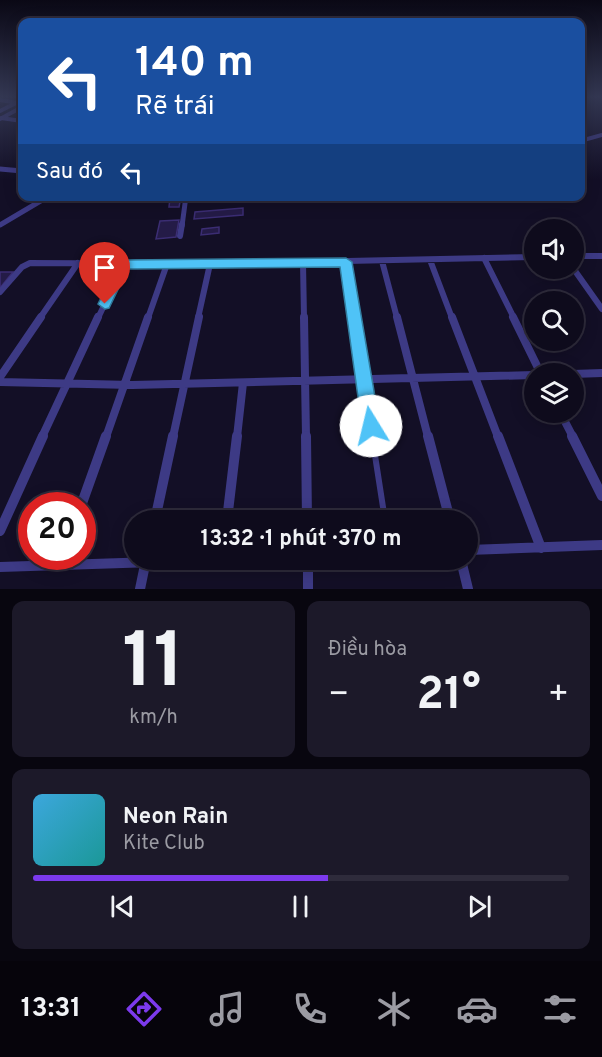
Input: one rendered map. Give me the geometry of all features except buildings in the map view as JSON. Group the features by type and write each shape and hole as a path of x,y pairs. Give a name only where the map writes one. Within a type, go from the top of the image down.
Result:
{"street":[{"path":"585,140 602,135"},
{"path":"0,169 18,171"},
{"path":"0,225 41,201"},
{"path":"180,236 185,201"},
{"path":"584,256 602,256"},
{"path":"0,292 22,267 30,263 303,263 524,257"},
{"path":"484,258 536,363"},
{"path":"430,260 541,548"},
{"path":"382,261 447,510"},
{"path":"0,377 78,263"},
{"path":"303,263 308,510"},
{"path":"0,531 66,382 124,264"},
{"path":"86,492 167,264"},
{"path":"157,510 210,264"},
{"path":"581,279 602,309"},
{"path":"584,374 602,373"},
{"path":"0,382 125,385 524,375"},
{"path":"228,510 243,383"},
{"path":"566,423 602,496"},
{"path":"478,550 602,545"},
{"path":"96,561 124,561"},
{"path":"0,567 18,565"},
{"path":"140,589 144,570"},
{"path":"308,570 308,589"},
{"path":"463,570 468,589"}],"lane":[{"path":"346,262 383,510"}],"route":[{"path":"105,304 124,264 346,262 371,426"}]}
